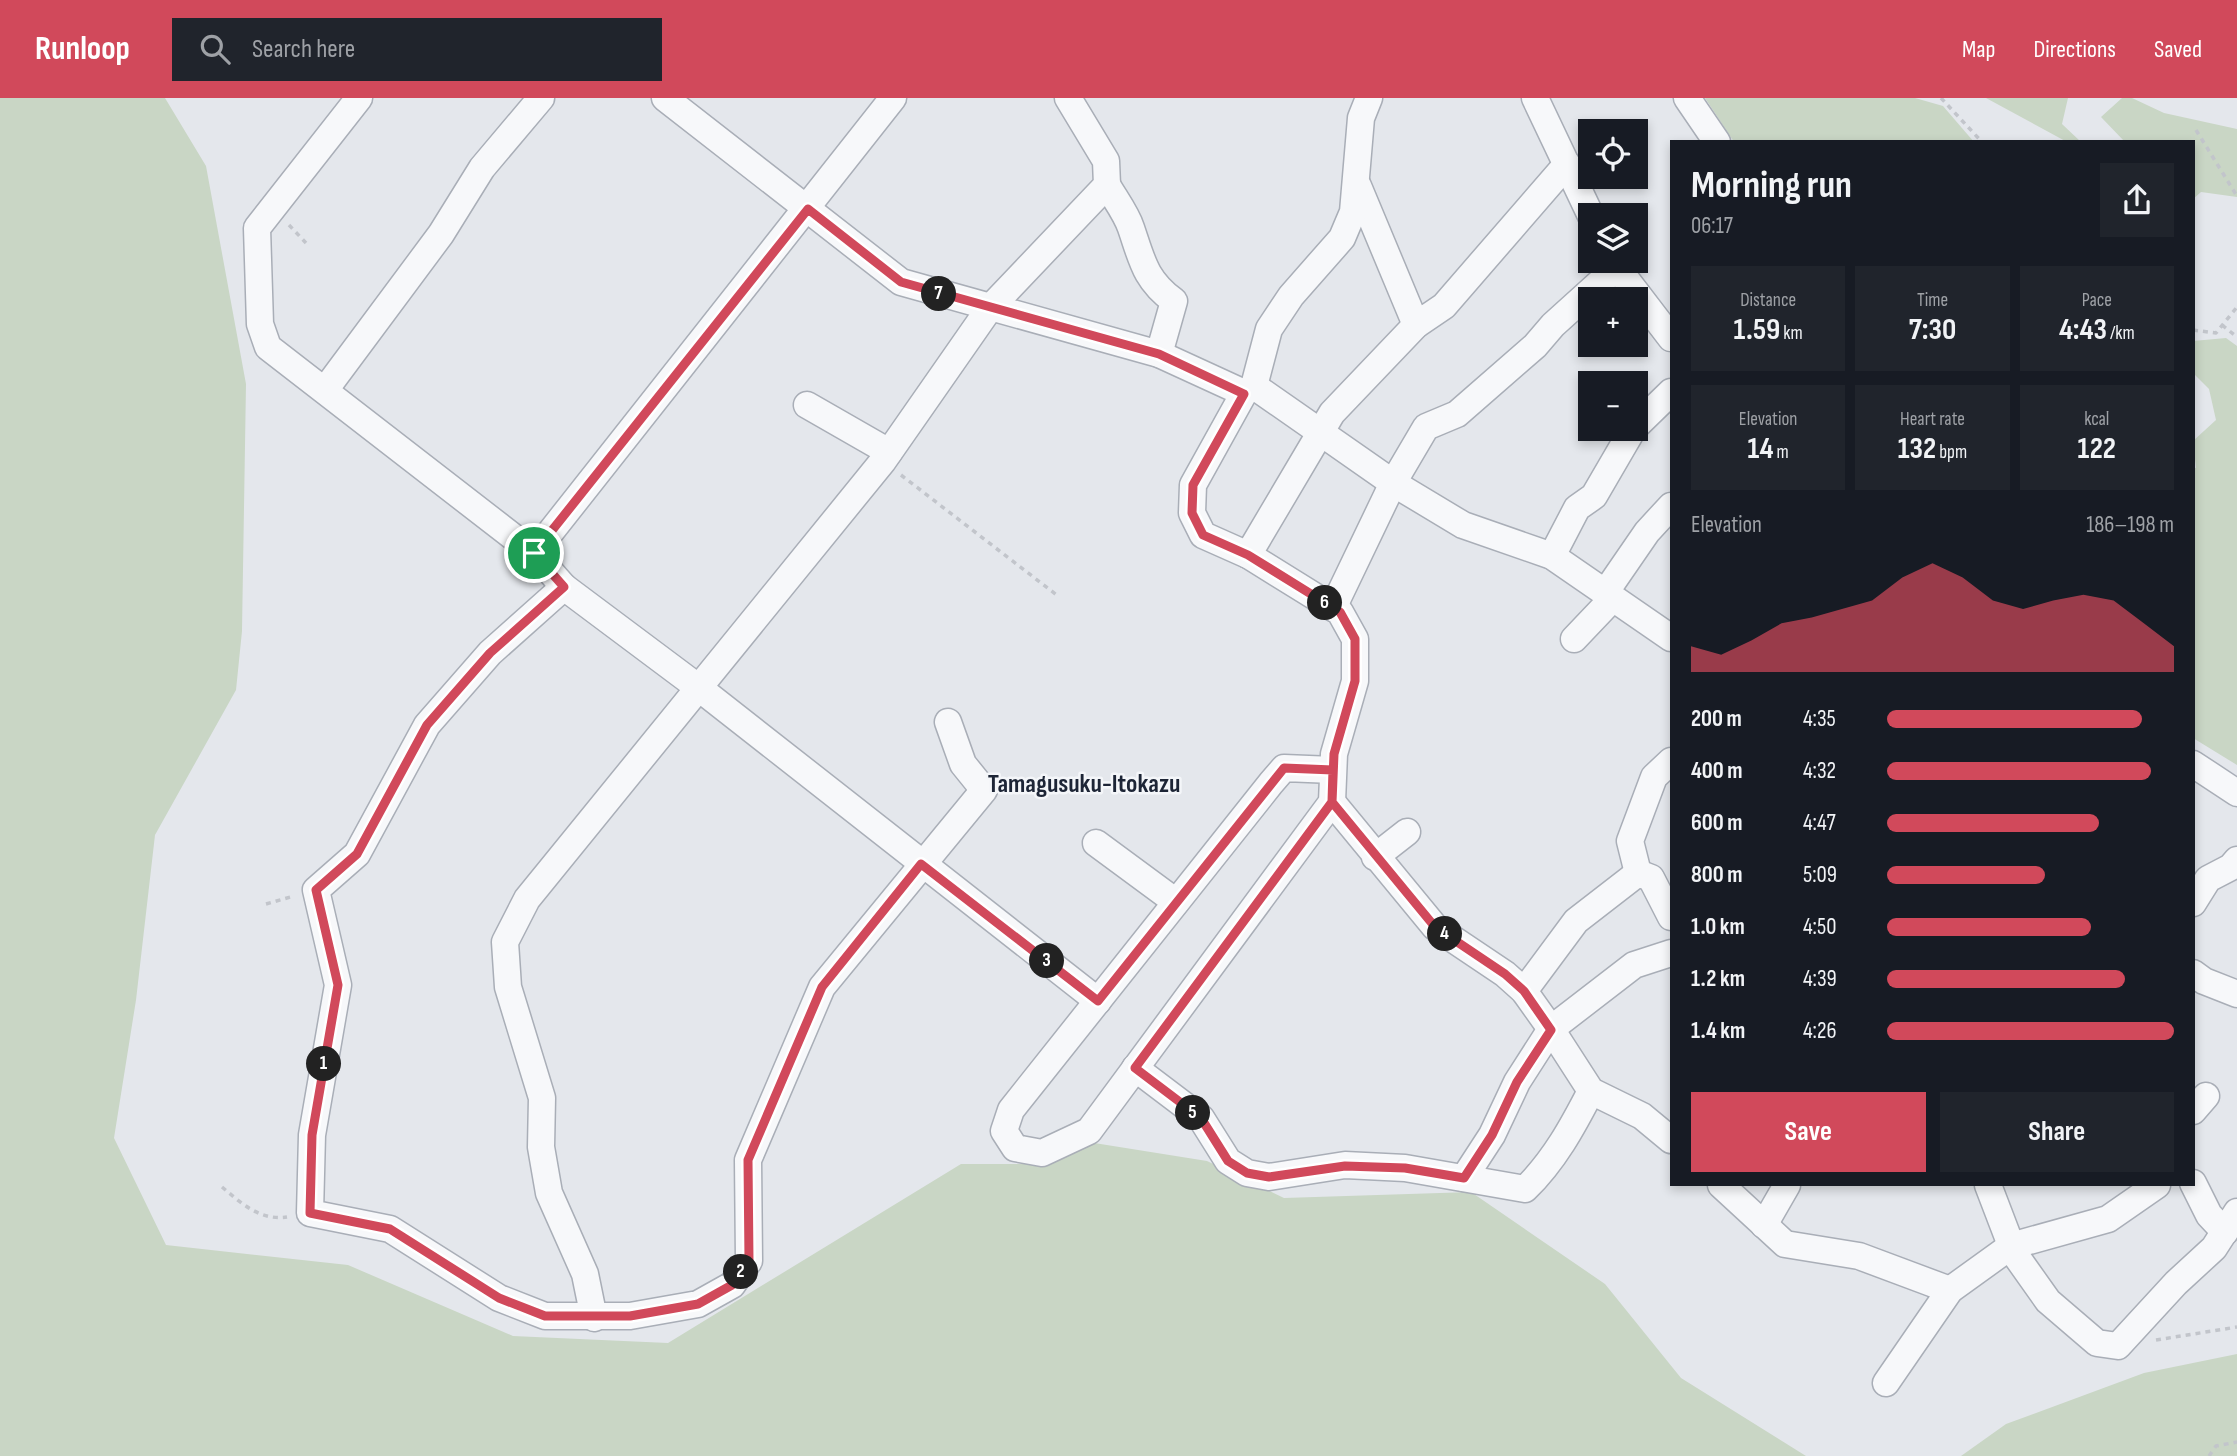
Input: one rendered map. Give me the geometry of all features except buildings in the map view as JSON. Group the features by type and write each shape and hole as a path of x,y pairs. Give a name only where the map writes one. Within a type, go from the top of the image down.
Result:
{"street":[{"path":"359,98 257,228 260,324 268,347 534,553 564,587 699,688 1098,1001"},
{"path":"325,390 441,234 482,168 541,98"},
{"path":"665,98 901,282 989,309 1159,354 1249,390 1320,431 1393,483 1463,525 1552,556 1670,637"},
{"path":"534,553 893,98"},
{"path":"1068,98 1106,161 1107,185 1131,226 1139,258 1157,289 1174,301 1159,354"},
{"path":"1333,770 1284,768 1011,1110 1004,1131 1015,1148 1042,1153 1089,1130 1332,802 1334,754 1355,681 1355,639 1340,612 1248,555 1203,535 1192,513 1193,485 1249,390 1269,329 1291,296 1342,238 1353,212 1361,118 1369,98"},
{"path":"1535,98 1585,203"},
{"path":"1687,98 1716,140"},
{"path":"1248,555 1332,413 1416,325 1444,306 1567,164"},
{"path":"594,1318 585,1273 549,1193 541,1147 542,1098 508,987 505,942 527,899 886,457 989,309 1107,185"},
{"path":"1357,185 1416,325"},
{"path":"1333,608 1393,483 1426,427 1457,414 1535,346 1605,273"},
{"path":"1619,273 1670,337"},
{"path":"1648,415 1670,394"},
{"path":"807,405 886,457"},
{"path":"1552,556 1577,508 1594,496 1627,441"},
{"path":"1574,639 1609,596 1647,532 1670,507"},
{"path":"564,587 490,653 427,725 357,854 316,890 338,985 312,1135 310,1213 390,1229 499,1298 545,1316 630,1316 698,1304 732,1285 749,1261 748,1160 822,987 984,790 963,764 948,722"},
{"path":"1670,762 1654,777 1630,841 1654,871 1670,914"},
{"path":"2195,765 2237,793"},
{"path":"1332,802 1435,927 1505,974 1524,991 1591,1091 1642,1116 1670,1139"},
{"path":"1375,857 1407,832"},
{"path":"1096,843 1177,902"},
{"path":"2195,900 2208,879 2231,867 2237,860"},
{"path":"1524,991 1576,921 1654,871"},
{"path":"1464,1178 1492,1135 1517,1082 1551,1030 1633,965 1670,953"},
{"path":"2195,978 2237,994"},
{"path":"1135,1068 1201,1118 1228,1161 1247,1173 1269,1177 1345,1166 1405,1168 1525,1189 1544,1171 1591,1091"},
{"path":"1722,1186 1785,1244 1859,1256 1950,1290"},
{"path":"1764,1225 1786,1186"},
{"path":"1988,1186 2011,1246 2048,1301 2097,1343 2118,1346 2176,1283 2214,1248 2231,1222 2209,1215 2194,1186"},
{"path":"1886,1383 1950,1290 2011,1246 2108,1219 2156,1186"}],"path":[{"path":"1941,98 1980,140"},
{"path":"2196,130 2237,196"},
{"path":"2195,330 2216,332 2237,307"},
{"path":"2222,325 2237,337"},
{"path":"886,457 1058,596"},
{"path":"266,904 316,890"},
{"path":"222,1187 251,1211 278,1218 310,1213"},
{"path":"2118,1346 2237,1327"},
{"path":"2209,1456 2216,1446 2237,1442"}],"green space":[{"path":"0,98 165,98 206,166 246,384 242,631 236,690 155,835 136,1000 114,1138 166,1245 348,1265 513,1336 668,1343 961,1164 1047,1164 1088,1142 1207,1161 1284,1198 1471,1192 1605,1284 1681,1378 1806,1456 0,1456"},
{"path":"1705,98 1915,98 1943,106 1972,140 1733,140"},
{"path":"1986,98 2068,98 2062,124 2079,140 2063,140"},
{"path":"2122,98 2132,98 2164,113 2237,129 2237,197 2201,192 2195,197 2195,140 2123,140 2101,117"},
{"path":"2226,338 2237,346 2237,765 2195,739 2195,439 2216,420 2209,389 2195,375 2195,341"},
{"path":"2237,1354 2237,1456 1961,1456 2006,1424 2144,1373"}],"district":[{"name":"Tamagusuku-Itokazu","path":"1084,783"}],"route":[{"path":"534,553 564,587 490,653 427,725 357,854 316,890 338,985 312,1135 310,1213 390,1229 499,1298 545,1316 630,1316 698,1304 732,1285 749,1261 751,1226 748,1160 822,987 921,864 1098,1001 1284,768 1333,770 1332,802 1375,857 1435,927 1505,974 1524,991 1551,1030 1517,1082 1492,1135 1464,1178 1405,1168 1345,1166 1288,1172 1269,1177 1247,1173 1228,1161 1201,1118 1135,1068 1332,802 1334,754 1355,681 1355,639 1340,612 1248,555 1203,535 1192,513 1193,485 1244,394 1159,354 989,309 901,282 808,209 534,553"}]}
